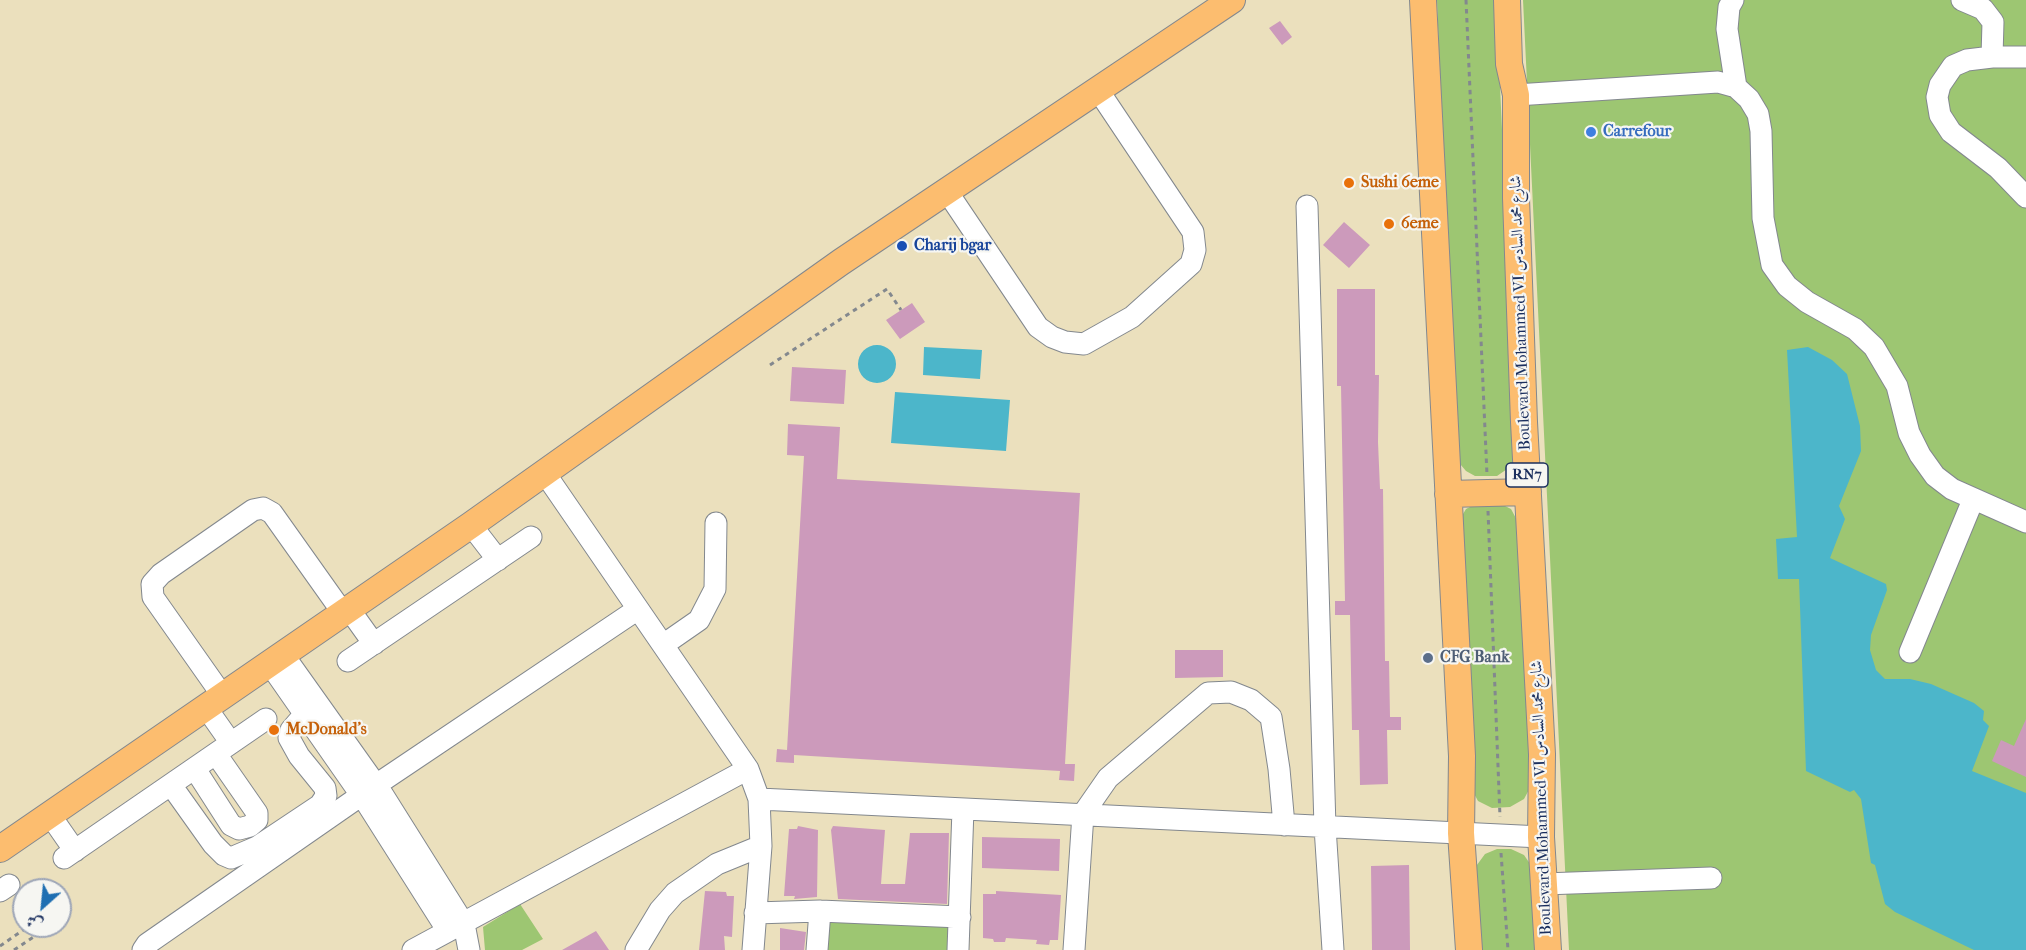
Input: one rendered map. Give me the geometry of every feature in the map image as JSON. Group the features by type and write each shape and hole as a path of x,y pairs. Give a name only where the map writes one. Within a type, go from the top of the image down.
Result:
{"main road":[{"path":"0,849 471,525 786,300 1232,0"},
{"path":"1423,0 1462,756 1461,833 1469,950"},
{"name":"Boulevard Mohammed VI شارع محمد السادس","path":"1507,0 1509,64 1515,95 1516,198 1542,754 1541,837 1548,950"},
{"path":"1448,494 1528,492"}],"street":[{"path":"1733,0 1729,7 1727,29 1736,87"},
{"path":"1962,0 1983,9 1993,22 1992,57"},
{"path":"2026,57 1967,60 1953,66 1940,85 1938,106 1943,121 1951,132 1998,168 2026,198"},
{"path":"1515,95 1718,82 1736,87 1749,99 1758,114 1761,131 1763,218 1766,245 1772,265 1787,286 1808,302 1855,329 1874,347 1898,386 1909,433 1920,455 1935,476 1952,489 1973,500 2026,522"},
{"path":"948,193 1038,327 1065,342 1084,344 1132,317 1191,264 1195,249 1193,232 1098,90"},
{"path":"1307,206 1325,827 1334,950"},
{"path":"544,472 748,769 759,799 761,846 753,950"},
{"path":"1910,652 1973,500"},
{"path":"195,769 231,825 239,829 250,826 257,820 257,813 224,748 213,701 153,597 152,584 160,574 253,510 263,508 272,513 346,611 374,644"},
{"path":"663,645 699,620 714,589 716,524"},
{"path":"471,525 498,560"},
{"path":"348,661 531,537"},
{"path":"143,950 147,944 369,791 638,609"},
{"path":"276,658 304,715 369,791"},
{"path":"276,658 369,791 469,950"},
{"path":"1074,950 1083,814 1108,778 1208,693 1231,692 1251,700 1271,717 1284,825"},
{"path":"171,785 213,844 224,855 231,858 257,847 320,805 326,796 325,788 299,756 290,738 291,730 304,715"},
{"path":"50,814 70,854 266,719"},
{"path":"413,950 748,769"},
{"path":"759,799 1541,837"},
{"path":"958,950 963,809"},
{"path":"636,950 660,910 675,893 717,864 761,846"},
{"path":"1544,884 1711,878"},
{"path":"755,913 820,910 960,917"},
{"path":"817,950 820,910"}],"path":[{"path":"770,365 887,289 901,310"},
{"path":"14,950 32,938"}],"green space":[{"path":"1437,0 1496,0 1517,453 1510,467 1497,476 1475,476 1466,471 1455,458"},
{"path":"1523,0 2026,0 2026,950 1569,950"},
{"path":"1497,502 1511,509 1519,524 1532,784 1524,799 1510,807 1492,808 1478,801 1470,786 1457,524 1466,509 1476,504"},
{"path":"1497,849 1511,849 1524,855 1535,871 1539,950 1478,950 1474,869 1485,854"},
{"path":"520,904 543,939 522,950 485,950 483,927"},
{"path":"823,913 953,921 951,950 822,950"}],"water":[{"path":"877,345 890,351 896,364 890,377 877,383 864,377 858,364 864,351"},
{"path":"924,347 982,350 980,379 923,375"},
{"path":"1808,347 1832,360 1847,374 1860,426 1861,451 1839,506 1845,519 1830,558 1886,584 1887,590 1871,635 1870,650 1876,670 1885,679 1910,679 1931,684 1974,703 1984,711 1983,720 1989,726 1972,771 2026,793 2026,950 1974,950 1895,912 1885,904 1875,865 1871,863 1861,799 1854,790 1850,792 1806,771 1799,579 1778,579 1776,539 1797,537 1787,350"},
{"path":"895,392 1010,400 1006,451 891,443"}],"building":[{"path":"1280,21 1292,37 1282,45 1269,28"},
{"path":"1344,222 1370,245 1349,268 1323,245"},
{"path":"1337,289 1375,289 1375,375 1379,375 1378,442 1380,489 1383,489 1385,661 1389,661 1390,717 1401,717 1401,730 1387,730 1388,784 1360,785 1359,730 1352,730 1350,615 1335,615 1335,601 1345,601 1341,386 1337,386"},
{"path":"912,303 925,322 900,339 886,320"},
{"path":"792,367 846,370 844,404 790,401"},
{"path":"788,424 840,427 837,479 1080,493 1065,764 1075,764 1074,781 1059,780 1060,771 794,755 794,763 776,762 777,749 787,750 804,456 787,455"},
{"path":"1175,650 1223,650 1223,677 1175,678"},
{"path":"2026,719 2026,777 1992,761 2001,740 2014,746"},
{"path":"798,826 818,830 817,897 794,899 795,896 784,896 789,829 797,829"},
{"path":"833,826 885,830 881,884 905,884 910,833 949,833 947,904 838,899 831,830"},
{"path":"982,837 1060,839 1059,871 982,868"},
{"path":"1409,865 1410,950 1372,950 1371,866"},
{"path":"705,891 726,892 727,896 734,896 732,937 724,936 725,950 699,950"},
{"path":"996,891 1061,895 1058,940 1050,940 1049,945 1036,944 1037,940 1006,938 1005,942 994,942 993,939 983,938 983,894 996,894"},
{"path":"780,928 806,932 804,950 780,950"},
{"path":"596,931 609,950 562,950"}],"place":[{"name":"Carrefour","path":"1591,132"},
{"name":"Sushi 6eme","path":"1349,183"},
{"name":"6eme","path":"1389,224"},
{"name":"Charij bgar","path":"902,246"},
{"name":"CFG Bank","path":"1428,658"},
{"name":"McDonald's","path":"274,730"}]}
